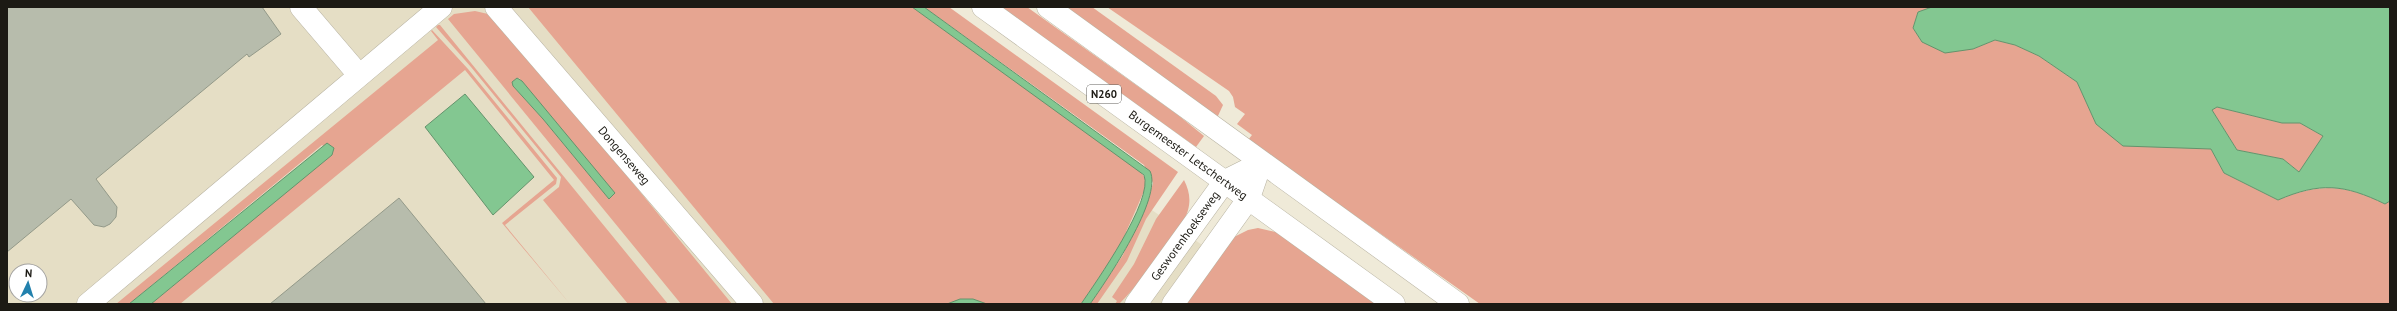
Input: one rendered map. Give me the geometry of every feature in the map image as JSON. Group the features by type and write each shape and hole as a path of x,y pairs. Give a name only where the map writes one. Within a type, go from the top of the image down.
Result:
{"main road":[{"path":"301,7 359,75"},
{"path":"88,304 441,7"},
{"name":"Dongenseweg","path":"496,7 752,304"},
{"name":"Burgemeester Letschertweg","path":"983,7 1394,304"},
{"path":"1048,7 1261,163 1458,304"},
{"path":"1173,304 1249,198 1261,163"},
{"name":"Gesworenhoekseweg","path":"1136,304 1225,182 1261,163"}],"shaded area":[{"path":"7,7 860,7 1287,304 7,304"},
{"path":"528,7 912,7 1139,169 1145,178 1145,189 1119,248 1081,304 987,304 967,300 947,304 774,304"},
{"path":"912,7 924,7 1150,171 1152,183 1141,219 1120,258 1090,304 1081,304 1122,241 1132,221 1145,187 1144,175"},
{"path":"924,7 949,7 1178,172 1146,219 1127,261 1097,304 1090,304 1123,255 1151,190 1153,183 1144,165"},
{"path":"1000,7 1027,7 1178,115 1204,136 1196,147"},
{"path":"1063,7 1092,7 1216,96 1223,105 1217,118"},
{"path":"1107,7 1932,7 1918,12 1913,28 1922,42 1973,49 1995,40 2015,45 2039,56 2077,82 2096,124 2185,147 2211,149 2224,173 2278,200 2293,194 2332,188 2344,189 2370,197 2385,204 2390,201 2390,304 1480,304 1248,140 1252,135 1237,124 1245,114 1235,107 1233,97 1229,91"},
{"path":"1932,7 2390,7 2390,201 2385,204 2357,192 2332,188 2307,190 2278,200 2224,173 2211,149 2123,146 2096,124 2077,82 2039,56 2015,45 1995,40 1973,49 1945,53 1922,42 1913,28 1918,12","holes":["2217,107 2282,123 2300,123 2323,136 2299,172 2283,159 2237,150 2212,110"]},
{"path":"475,11 488,14 505,27 732,304 681,304 448,19 454,14","holes":["519,78 614,193 609,199 543,119 513,86"]},
{"path":"440,25 668,304 628,304 543,200 559,187 561,177 471,67 436,27"},
{"path":"432,30 468,69 557,178 556,184 505,225 570,304 502,223 554,180 465,70 180,304 151,304 333,153 322,145 129,304 116,304 438,40 431,31"},
{"path":"517,78 522,81 615,193 609,199 543,119 513,86 512,82"},
{"path":"465,94 534,177 493,215 425,127"},
{"path":"2217,107 2282,123 2300,123 2323,136 2299,172 2283,159 2237,150 2212,110"},
{"path":"327,143 334,148 332,155 151,304 129,304"},
{"path":"1184,180 1189,198 1189,206 1185,219 1136,286 1119,304 1115,304 1117,301 1112,297 1134,264 1156,219"},
{"path":"1258,228 1280,233 1379,304 1184,304 1234,237 1248,230"},
{"path":"960,299 973,299 987,304 947,304"}],"building":[{"path":"7,7 262,7 281,34 249,57 247,54 96,179 117,207 116,217 110,224 104,227 94,225 71,199 7,252"},
{"path":"399,198 486,304 270,304"}]}
